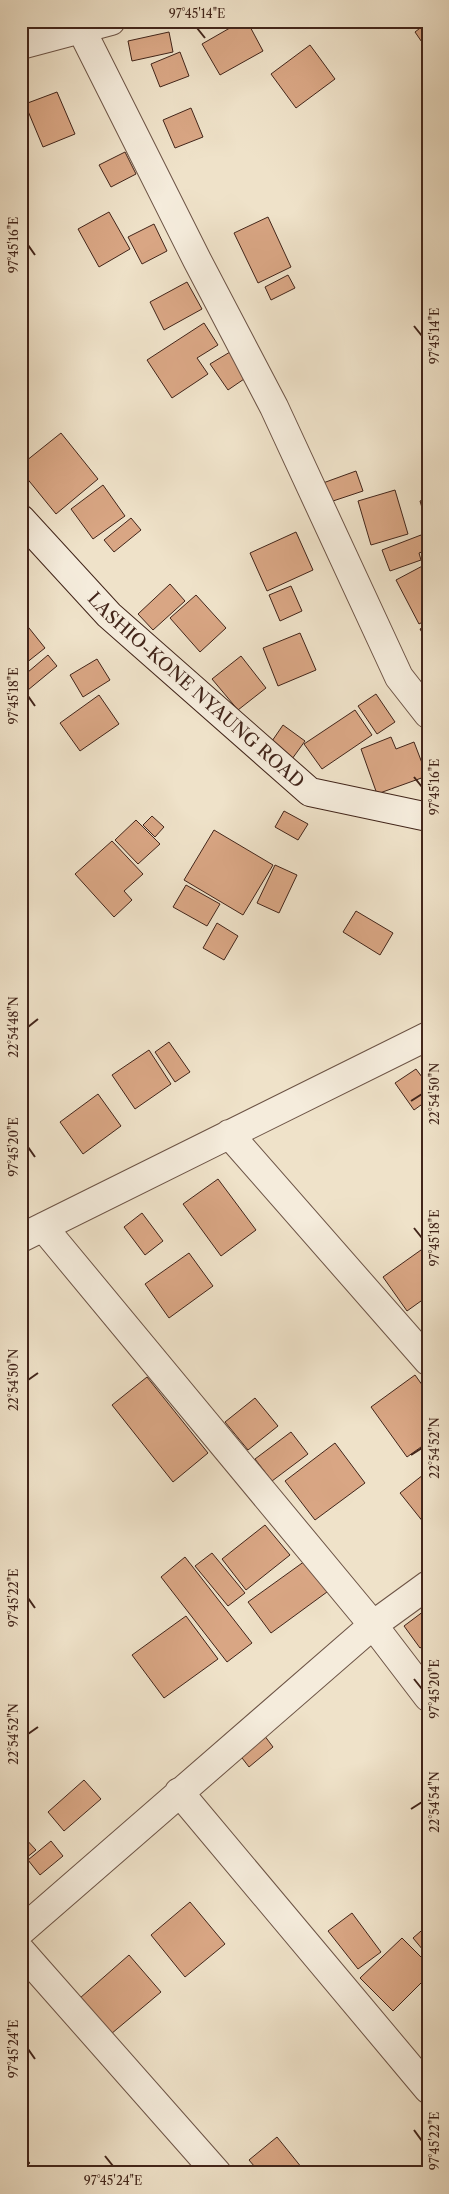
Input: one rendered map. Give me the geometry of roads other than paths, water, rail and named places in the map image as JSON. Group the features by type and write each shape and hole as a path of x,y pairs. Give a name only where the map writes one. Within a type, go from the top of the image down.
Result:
{"street":[{"path":"21,45 79,25 111,21"},
{"path":"79,25 197,260 274,407 399,677 428,714"},
{"name":"LASHIO-KONE NYAUNG ROAD","path":"21,519 109,615 310,792 428,817"},
{"path":"423,1045 229,1134 32,1232 373,1625 428,1696"},
{"path":"229,1134 428,1360"},
{"path":"21,1931 373,1625 428,1585"},
{"path":"179,1792 428,2089"},
{"path":"21,1951 216,2173"}]}
